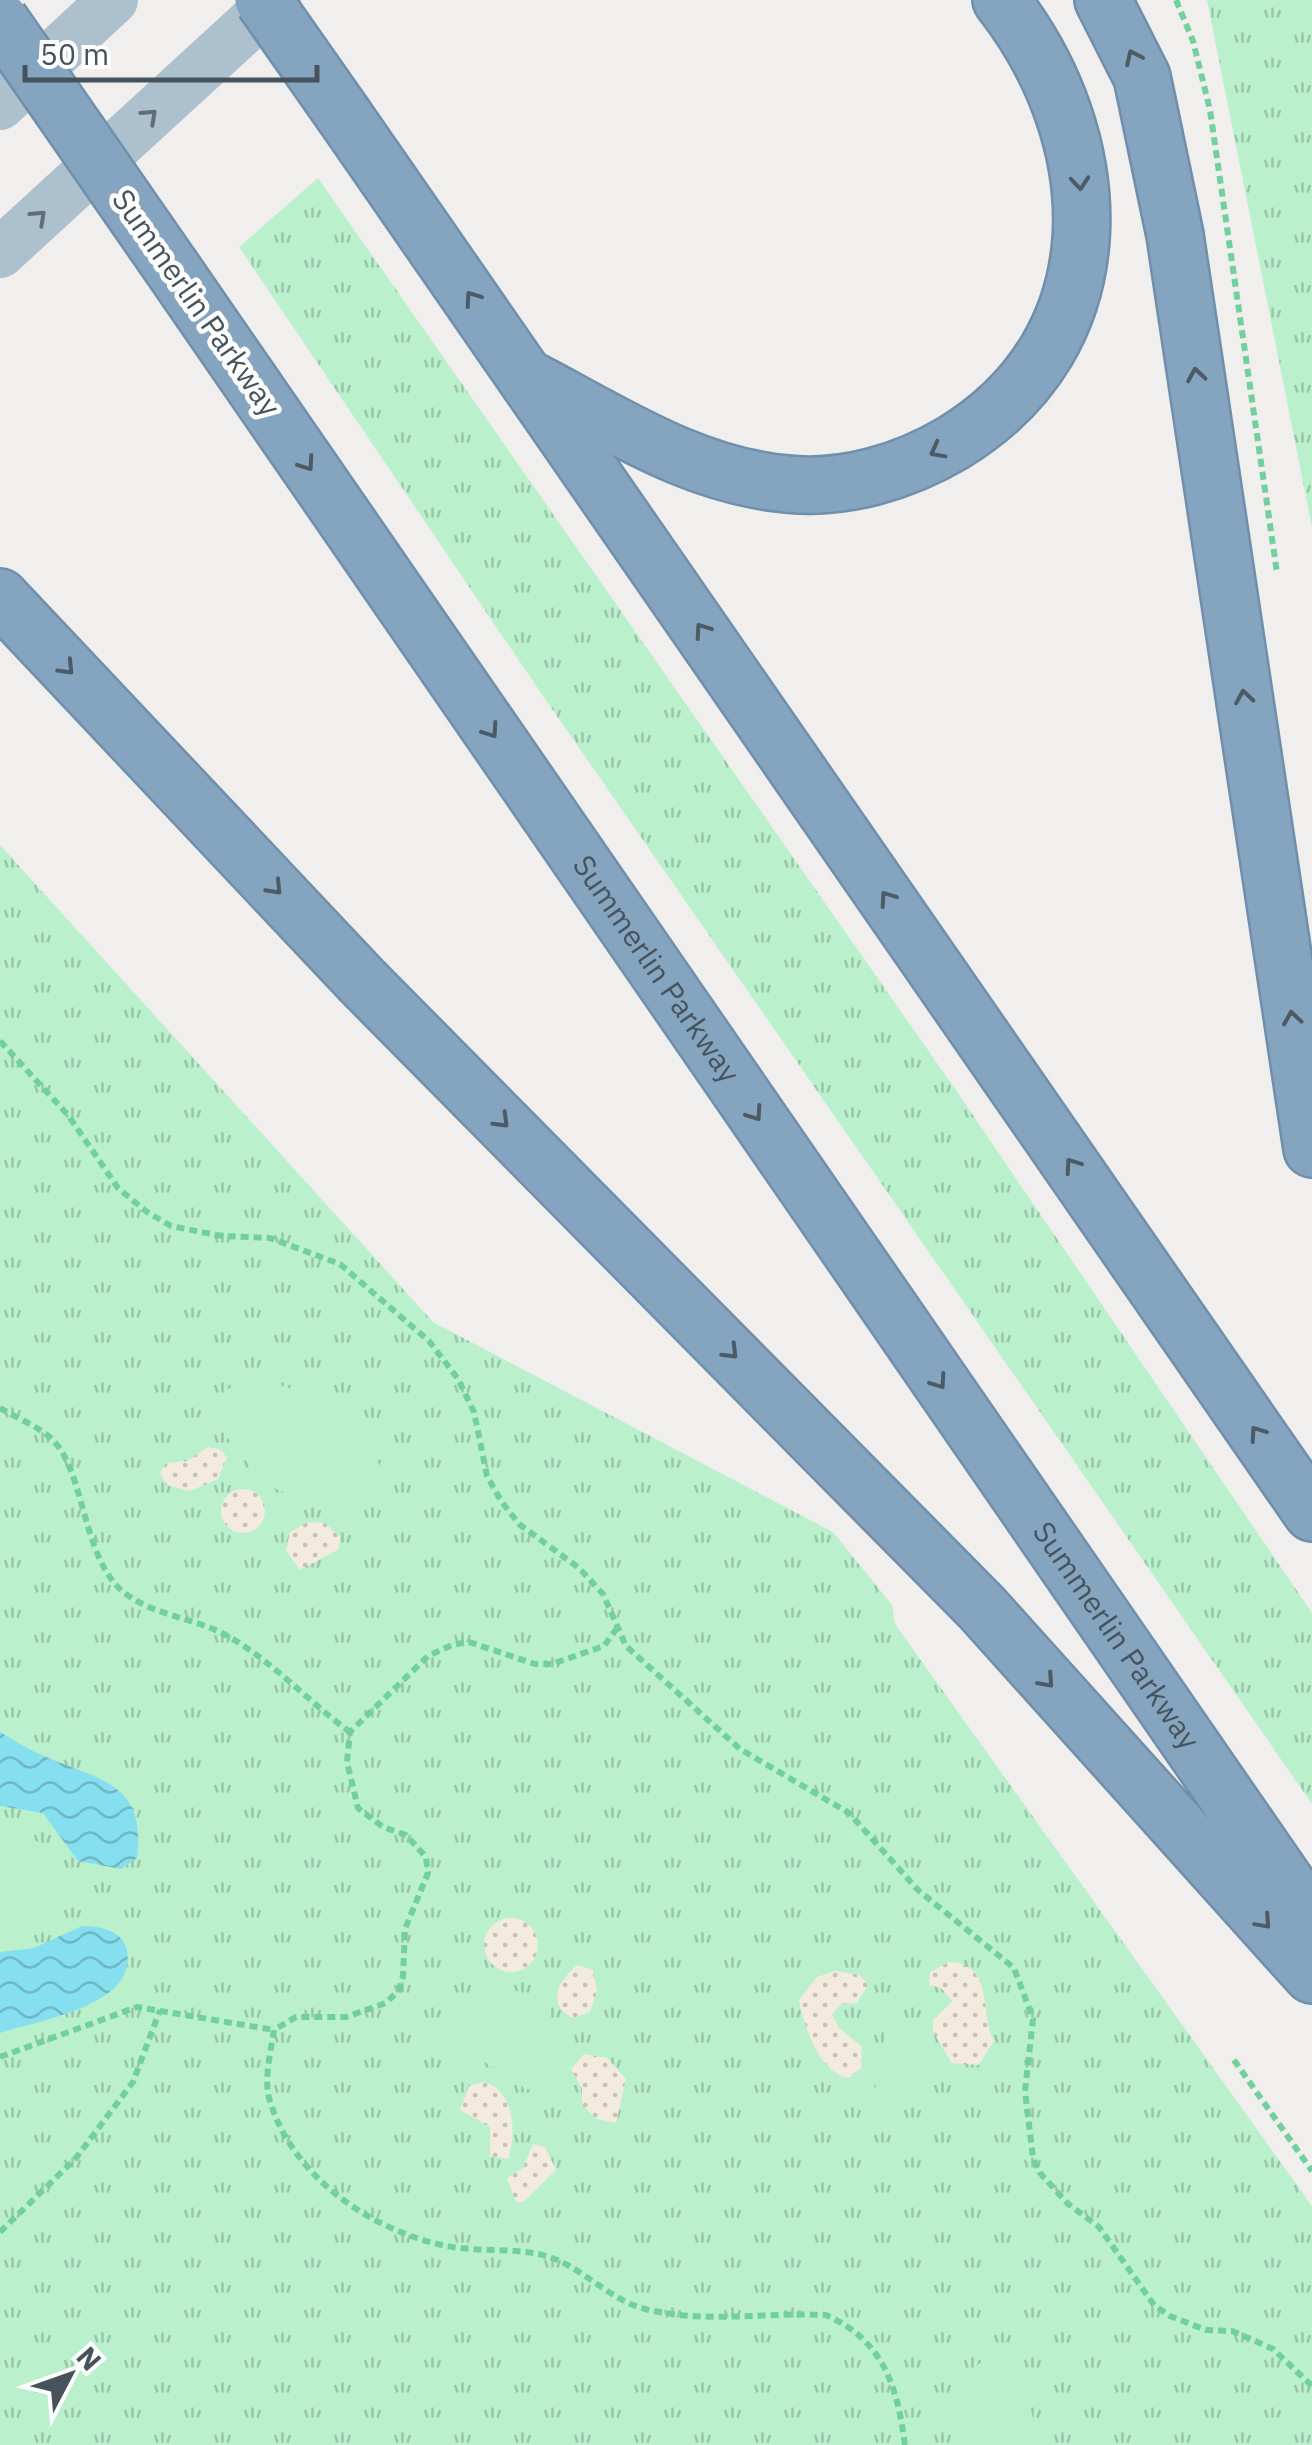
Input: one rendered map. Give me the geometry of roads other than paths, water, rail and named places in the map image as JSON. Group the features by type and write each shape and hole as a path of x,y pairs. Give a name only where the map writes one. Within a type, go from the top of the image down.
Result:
{"highway":[{"path":"263,0 1312,1513"},
{"path":"528,378 664,450 714,470 787,484 830,484 912,464 991,416 1024,382 1052,341 1078,270 1083,222 1076,148 1059,95 1041,58 1001,0"},
{"path":"1103,0 1142,77 1175,235 1312,1149"},
{"name":"Summerlin Parkway","path":"0,20 1312,1920"},
{"path":"0,598 362,981 982,1608 1312,1975"}],"main road":[{"path":"0,105 113,0"},
{"path":"0,253 276,0"}],"water":[{"path":"0,1732 36,1753 98,1778 126,1798 138,1832 137,1858 121,1869 78,1861 43,1813 0,1806"},
{"path":"82,1926 109,1930 125,1943 126,1969 117,1985 82,2008 0,2033 0,1952 34,1948"}]}
